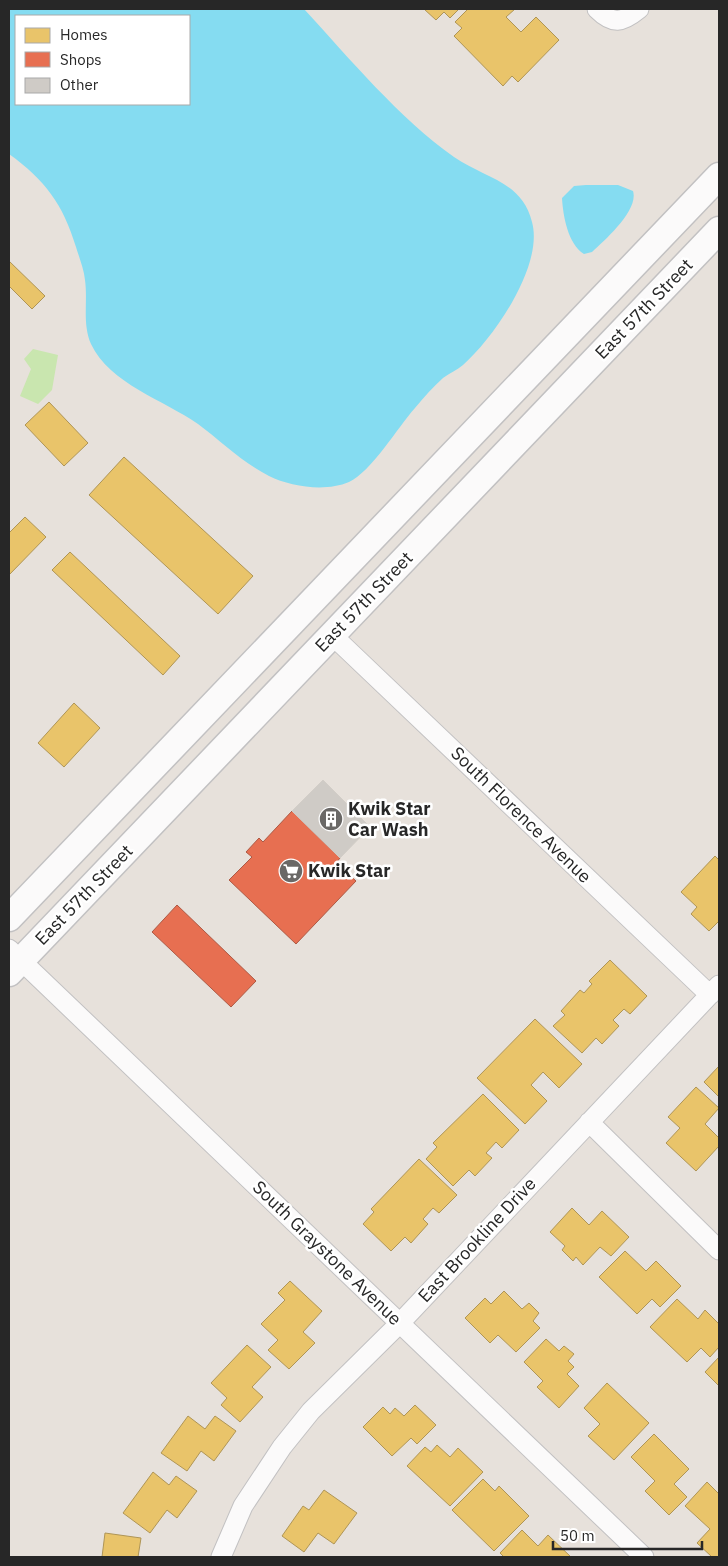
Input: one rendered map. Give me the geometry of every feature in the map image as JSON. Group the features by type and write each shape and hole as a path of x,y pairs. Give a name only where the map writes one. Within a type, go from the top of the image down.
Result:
{"main road":[{"path":"9,918 719,176"},
{"name":"East 57th Street","path":"13,961 332,635 719,230"}],"street":[{"path":"597,9 606,18 618,21 630,17 639,9"},
{"name":"South Florence Avenue","path":"332,635 715,990"},
{"name":"South Graystone Avenue","path":"13,961 400,1323 644,1557"},
{"name":"East Brookline Drive","path":"221,1557 243,1506 282,1447 311,1410 400,1323 715,990"},
{"path":"589,1122 719,1250"}],"green space":[{"path":"33,349 58,355 52,390 38,404 20,396 31,369 24,359"}],"water":[{"path":"9,9 304,9 414,125 454,157 501,182 520,198 527,208 532,222 534,239 531,259 514,300 489,337 463,365 443,378 429,392 366,469 349,482 340,485 309,487 298,485 278,480 250,465 198,424 124,381 100,358 88,336 83,267 71,232 51,194 33,173 9,154"},
{"path":"618,185 633,191 633,199 631,207 620,224 592,252 584,254 570,237 565,221 562,198 574,186"}],"building: Homes":[{"path":"424,9 459,9 450,18 444,12 436,20"},
{"path":"468,9 515,9 506,17 521,32 536,17 559,40 518,82 512,76 503,86 454,36 462,28 455,22"},
{"path":"9,261 45,296 32,309 9,286"},
{"path":"49,402 88,443 64,466 25,425"},
{"path":"124,457 253,576 218,614 89,495"},
{"path":"25,517 46,537 9,575 9,533"},
{"path":"70,552 180,656 163,675 52,570"},
{"path":"74,703 100,728 64,767 38,743"},
{"path":"715,856 719,860 719,921 709,931 691,914 697,907 681,892"},
{"path":"610,960 647,996 630,1014 624,1009 613,1020 619,1026 602,1044 596,1038 582,1053 553,1026 565,1015 561,1011 580,990 584,993 592,984 589,981"},
{"path":"535,1019 582,1064 559,1088 543,1072 531,1085 547,1101 525,1124 477,1078"},
{"path":"719,1066 719,1097 704,1082"},
{"path":"696,1087 719,1108 705,1124 719,1138 719,1146 696,1171 666,1143 680,1128 668,1117"},
{"path":"483,1094 519,1130 502,1148 496,1142 486,1153 492,1158 475,1176 469,1170 453,1186 426,1159 437,1147 433,1143"},
{"path":"419,1159 457,1195 439,1213 433,1208 423,1219 428,1224 411,1243 405,1237 391,1251 363,1224 374,1212 371,1209"},
{"path":"572,1208 589,1225 602,1211 629,1237 611,1256 600,1247 583,1265 576,1257 573,1261 562,1250 565,1246 550,1232"},
{"path":"625,1251 646,1271 656,1261 681,1286 660,1307 652,1299 637,1314 599,1277"},
{"path":"290,1281 322,1311 303,1332 315,1343 289,1369 268,1350 278,1340 261,1324 285,1300 278,1293"},
{"path":"504,1291 522,1309 529,1303 539,1313 533,1321 540,1328 516,1352 498,1335 490,1343 465,1318 485,1298 491,1304"},
{"path":"677,1299 698,1319 705,1310 719,1324 719,1347 710,1357 701,1348 687,1362 650,1327"},
{"path":"546,1339 559,1351 564,1346 574,1354 568,1361 574,1367 567,1374 579,1386 559,1408 537,1387 543,1381 524,1362"},
{"path":"247,1345 271,1367 252,1387 263,1397 240,1422 221,1405 227,1398 211,1383"},
{"path":"719,1357 719,1386 705,1372"},
{"path":"607,1383 649,1423 614,1460 588,1436 600,1424 584,1408"},
{"path":"415,1405 436,1425 417,1444 411,1438 392,1456 363,1427 383,1407 390,1414 395,1408 404,1416"},
{"path":"188,1416 205,1429 215,1416 236,1431 214,1461 201,1451 187,1471 161,1453"},
{"path":"654,1434 689,1469 674,1484 687,1497 669,1515 645,1491 655,1481 631,1457"},
{"path":"437,1445 450,1457 458,1448 483,1472 450,1506 407,1466 425,1447 431,1452"},
{"path":"153,1472 169,1485 176,1476 197,1491 177,1518 167,1510 150,1533 123,1513"},
{"path":"483,1479 495,1491 499,1486 529,1516 494,1551 452,1510"},
{"path":"707,1482 719,1494 719,1557 712,1557 697,1543 710,1529 685,1506"},
{"path":"324,1490 357,1513 334,1544 318,1533 304,1552 282,1536 303,1506 309,1510"},
{"path":"522,1530 538,1546 548,1535 571,1557 504,1557 500,1553"},
{"path":"105,1533 141,1538 138,1557 102,1557"}],"building: Shops":[{"name":"Kwik Star","path":"292,811 340,858 336,863 356,881 296,944 229,880 252,857 246,852 259,838 263,842"},
{"path":"177,905 256,981 231,1007 152,932"}],"building: Other":[{"name":"Kwik Star Car Wash","path":"323,780 370,827 340,858 292,811"}],"place":[{"name":"Kwik Star Car Wash","path":"331,819"},
{"name":"Kwik Star","path":"291,871"}]}
